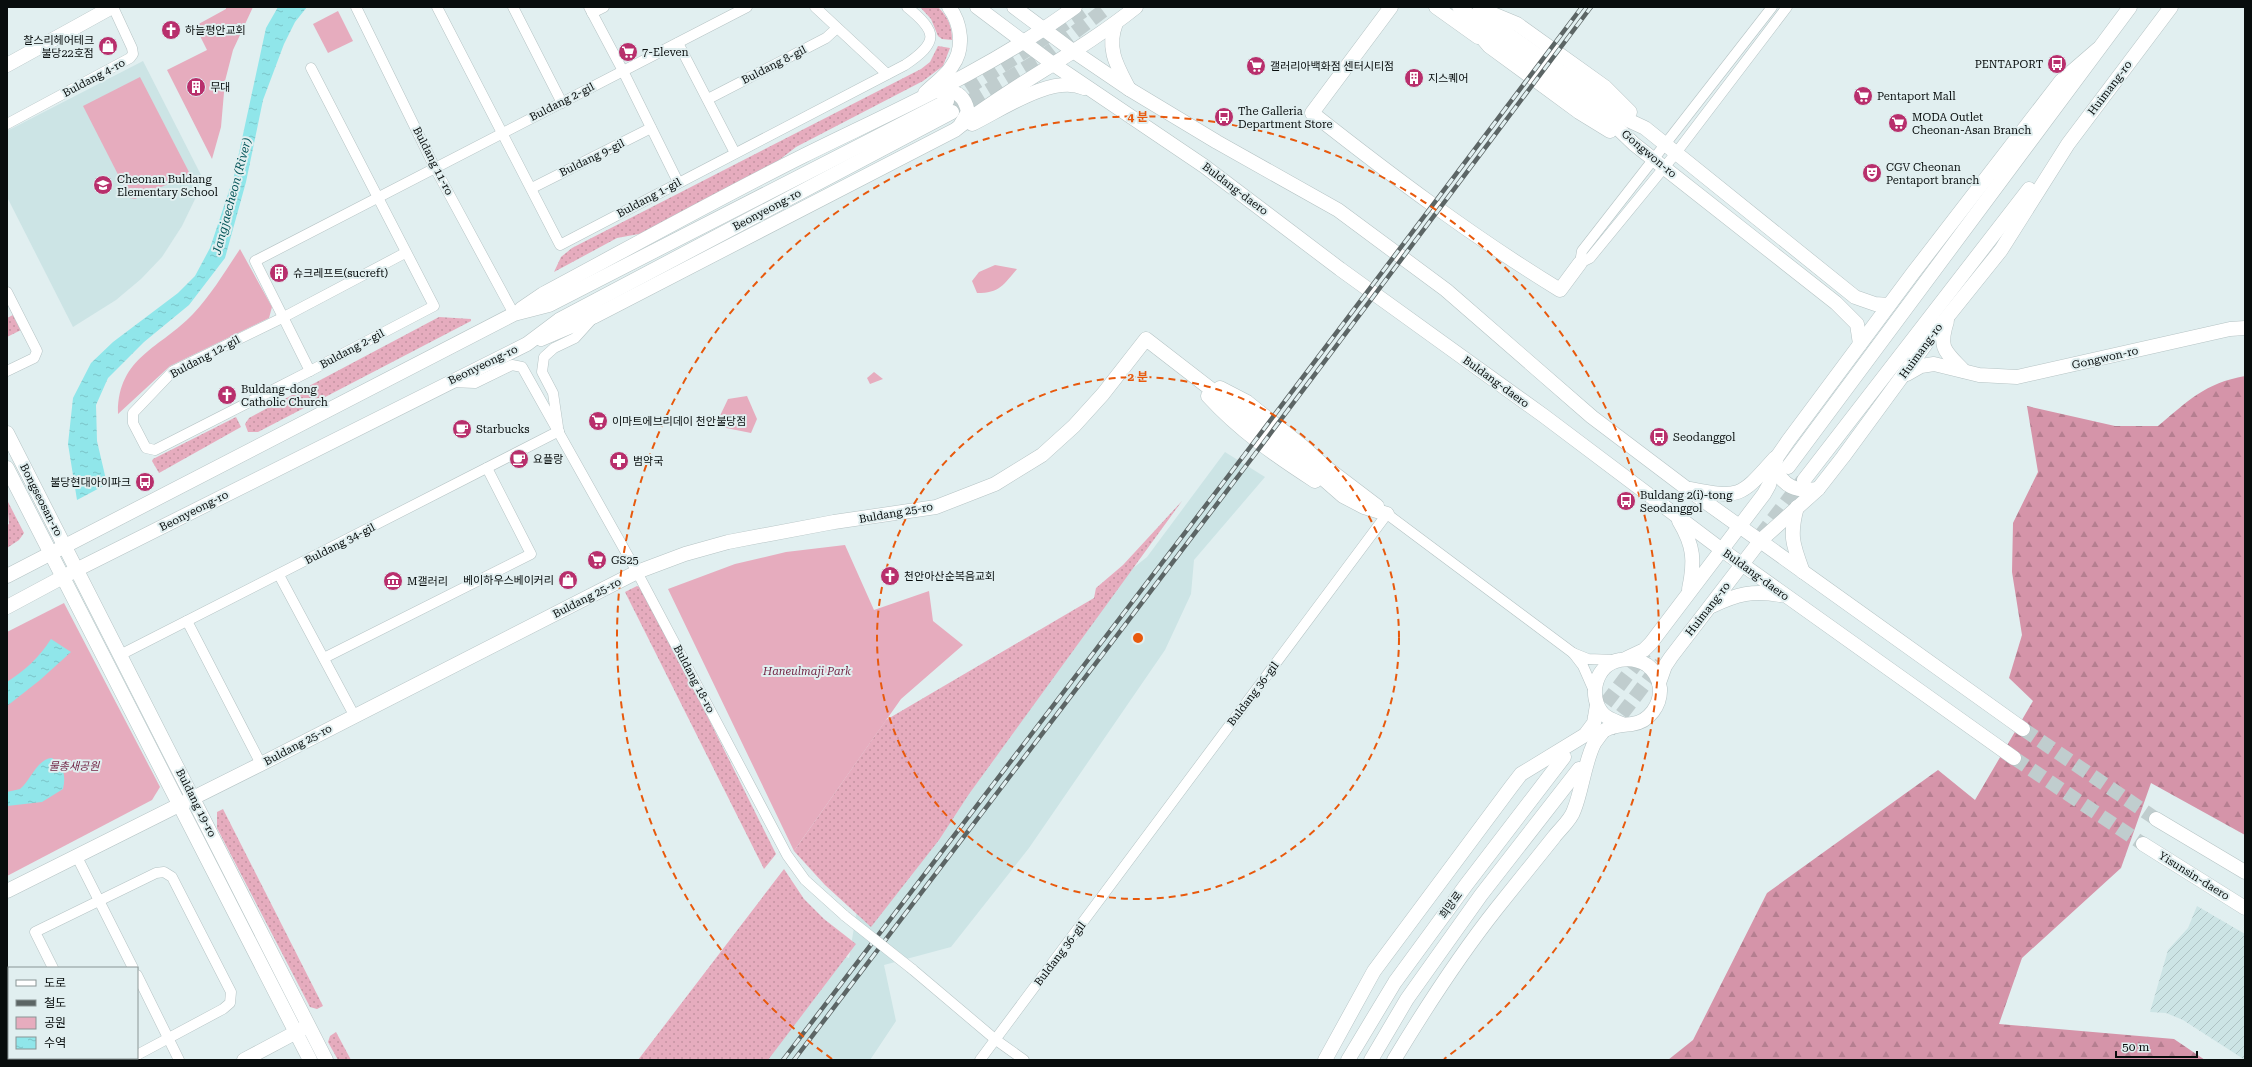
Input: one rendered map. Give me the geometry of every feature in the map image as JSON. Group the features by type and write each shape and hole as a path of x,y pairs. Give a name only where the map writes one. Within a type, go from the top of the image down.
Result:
{"main road":[{"name":"Buldang 4-ro","path":"7,64 112,7"},
{"path":"921,97 952,66 960,49 960,32 948,7"},
{"name":"Buldang-daero","path":"977,7 1090,90 1204,166 1340,269 1544,416 1742,565 2014,758"},
{"path":"1014,7 1073,51 1129,89 1217,142 1338,210 1446,290 1592,417 1686,488 2023,729"},
{"path":"514,314 543,294 777,169 935,91 1025,42 1044,30 1074,7"},
{"path":"527,344 595,316 955,130 985,106 1116,23 1136,7"},
{"path":"1391,7 1312,113 1382,168 1496,250 1560,290 1580,263"},
{"path":"1436,7 1580,112 1608,130 1634,144"},
{"path":"1450,7 1467,20 1489,46"},
{"name":"Gongwon-ro","path":"1459,7 1508,47 1608,119 1634,144 1836,303 1857,324 1860,344"},
{"name":"Gongwon-ro","path":"1469,7 1494,22 1630,121 1645,128 1844,289 1864,302 1889,305"},
{"path":"1481,7 1517,24"},
{"path":"1496,7 1517,24 1605,86 1645,128"},
{"path":"1686,488 1722,495 1739,492 1780,463 2130,7"},
{"name":"Huimang-ro","path":"1659,683 1665,666 1760,541 1818,489 1949,314 2001,250 2068,144 2171,7"},
{"path":"1116,23 1111,36 1112,51 1129,89"},
{"path":"1325,1060 1374,971 1514,783 1521,774 1586,735 1594,723 1596,699 1595,683 1600,673 1607,665 1637,655 1651,643 1764,494 1780,463 1860,344 1889,305 2061,81 2098,49"},
{"path":"955,130 967,127 1022,98 1045,89 1067,85 1080,86 1090,90"},
{"path":"935,91 955,92 966,102 968,112 966,119 955,130"},
{"name":"Beonyeong-ro","path":"7,576 514,314 549,305 950,106 559,320 527,344 76,570 7,607"},
{"path":"1804,480 2040,175 2068,144"},
{"path":"1949,314 1942,337 1943,347 1964,371"},
{"name":"Gongwon-ro","path":"1902,377 1921,366 1934,364 1979,375 2017,378 2230,329 2245,328"},
{"name":"Buldang 25-ro","path":"7,891 178,804 261,764 354,715 637,572 685,554 728,542 834,522 936,507 994,484 1042,455 1074,426 1103,394 1146,339 1193,374"},
{"path":"1193,374 1296,455 1343,496 1364,507 1387,514"},
{"path":"1193,374 1247,402 1302,446 1323,465 1387,514"},
{"name":"Bongseosan-ro","path":"7,433 64,546"},
{"path":"1780,463 1784,481 1794,489 1802,491 1818,489"},
{"name":"Bongseosan-ro","path":"7,468 62,578"},
{"path":"1797,507 1792,526 1793,543 1803,572"},
{"path":"1676,516 1690,540 1694,567 1688,594"},
{"name":"Buldang 19-ro","path":"64,546 326,1060"},
{"name":"Buldang 19-ro","path":"62,578 310,1060"},
{"path":"1708,608 1733,596 1761,591 1786,596"},
{"path":"1394,1060 1453,966 1574,812 1595,743 1604,730 1622,724 1633,724 1643,720 1652,714 1658,704 1660,694 1659,683 1655,673 1648,665 1638,660 1622,659"},
{"path":"1596,699 1603,714 1622,724"},
{"name":"희망로","path":"1348,1060 1395,982 1466,885 1564,757"},
{"path":"1371,1060 1407,999 1476,902 1579,769"},
{"path":"2156,819 2245,872"},
{"name":"Yisunsin-daero","path":"2143,844 2245,908"},
{"path":"244,1060 309,1025"}],"street":[{"name":"Buldang 4-ro","path":"7,124 130,58 133,54 132,48 112,7"},
{"name":"Buldang 11-ro","path":"356,7 435,168 514,314"},
{"name":"Buldang 1-gil","path":"437,7 532,188 560,245 887,74 924,53 930,41 929,30 925,22 907,7"},
{"path":"513,7 562,103"},
{"path":"604,7 590,10 623,71 678,182"},
{"name":"Buldang 2-gil","path":"282,318 255,261 747,7"},
{"path":"815,7 887,74"},
{"path":"1671,149 1772,7"},
{"path":"1580,263 1590,258 1659,164 1787,7"},
{"name":"Buldang 8-gil","path":"708,99 826,38 837,28"},
{"path":"678,43 735,153"},
{"name":"Buldang 2-gil","path":"310,372 434,306 405,253 311,68"},
{"name":"Buldang 9-gil","path":"532,188 651,128"},
{"name":"Buldang 12-gil","path":"310,372 155,450 146,448 133,423 133,413 173,371 282,318 405,253"},
{"path":"7,292 37,350 34,358 7,371"},
{"path":"559,431 553,393 542,372 544,357 554,348 575,338 595,316"},
{"path":"282,318 310,372"},
{"name":"Buldang 18-ro","path":"449,382 475,383 512,365 522,367 637,572 787,855 805,880 844,916 912,968 996,1040 1024,1060"},
{"name":"Buldang 34-gil","path":"120,655 559,431"},
{"path":"324,658 531,554 487,468"},
{"path":"1387,514 1574,653 1588,659 1622,659"},
{"name":"Buldang 36-gil","path":"980,1060 1387,514"},
{"path":"279,575 354,715"},
{"path":"187,621 261,764"},
{"path":"1574,653 1583,666 1596,699"},
{"path":"76,855 133,967"},
{"path":"52,967 35,932 156,873 164,872 172,877 231,992 230,1003 223,1009 138,1054"},
{"path":"138,977 179,1060"}],"shaded area":[{"name":"Cheonan Buldang Elementary School","path":"143,61 201,175 197,195 182,226 162,257 141,279 116,300 73,327 7,197 7,131"},
{"path":"1225,452 1265,477 1194,560 1191,594 1165,650 1029,848 951,947 884,965 896,1021 870,1060 753,1060 813,944 849,958 857,909 1025,654 1147,557"},
{"path":"2197,906 2245,934 2245,1060 2183,1020 2166,1013 2150,1012 2168,950 2188,928"}],"green space":[{"path":"226,7 253,7 233,50 225,81 221,127 212,159 167,70 207,50 195,26 226,9"},
{"path":"920,7 938,7 949,22 952,40 942,39 938,36 931,19"},
{"path":"338,11 353,41 328,53 313,24"},
{"path":"938,46 950,48 943,66 923,81 796,147 774,164 644,233 617,238 554,272 561,257 572,248 921,69 930,62"},
{"path":"140,77 190,174 135,199 130,198 83,106"},
{"path":"240,249 272,307 269,318 170,366 118,414 120,395 125,379 133,366 143,355 181,326 200,307"},
{"path":"995,265 1017,269 1004,284 996,290 985,293 977,293 972,281 979,272"},
{"path":"13,315 21,330 7,337 7,318"},
{"path":"439,317 471,319 471,321 258,432 248,432 245,424 249,418"},
{"path":"874,372 883,379 870,384 867,378"},
{"path":"2245,376 2245,835 2151,783 2121,868 2022,958 1999,1024 2174,1039 2205,1060 1668,1060 1693,1040 1767,893 1938,770 1975,800 2033,701 2009,678 2022,635 2012,572 2013,523 2038,472 2027,406 2115,426 2158,426 2188,401 2208,388 2231,379"},
{"path":"747,396 757,419 751,433 721,427 718,420 728,399"},
{"path":"236,417 241,427 159,473 152,461 153,459"},
{"path":"7,500 24,533 19,540 7,548 7,525 9,524"},
{"path":"1182,501 969,794 939,840 871,927 825,885 794,851 886,720 1094,598 1096,588 1123,565"},
{"name":"Haneulmaji Park","path":"845,545 874,610 929,591 933,621 963,645 901,699 794,851 668,589 735,564 786,552"},
{"path":"637,586 644,589 776,854 764,869 625,592"},
{"name":"물총새공원","path":"64,603 160,787 152,800 7,876 7,632"},
{"path":"223,809 323,1006 317,1009 310,1007 217,828 217,812"},
{"path":"784,869 804,899 824,919 856,944 768,1060 638,1060"},
{"path":"336,1032 351,1060 338,1060 328,1042 330,1036"}],"water":[{"name":"Jangjaecheon (River)","path":"278,7 307,7 295,22 284,44 263,100 246,182 225,258 189,305 144,342 108,378 96,405 97,441 107,484 77,500 68,444 73,398 91,363 113,342 178,293 195,276 210,248 234,176 266,28"},
{"path":"51,639 71,652 40,680 7,706 7,682 31,663 42,652"},
{"path":"52,758 62,768 64,776 63,789 42,802 7,806 7,792 20,789 42,762"}],"tunnel":[{"path":"949,100 1027,50 1089,7"},
{"path":"952,112 1037,61 1108,7"},
{"path":"1760,536 1803,480"},
{"path":"1593,720 1645,652"},
{"path":"1609,731 1661,663"},
{"path":"2023,729 2156,819"},
{"path":"2014,758 2143,844"}],"railway":[{"path":"783,1060 1245,454 1582,7"},
{"path":"794,1060 1252,458 1591,7"}],"place":[{"name":"하늘평안교회","path":"171,30"},
{"name":"찰스리헤어테크 불당22호점","path":"108,46"},
{"name":"7-Eleven","path":"628,52"},
{"name":"PENTAPORT","path":"2057,64"},
{"name":"갤러리아백화점 센터시티점","path":"1256,66"},
{"name":"지스퀘어","path":"1414,78"},
{"name":"무대","path":"196,87"},
{"name":"Pentaport Mall","path":"1863,96"},
{"name":"The Galleria Department Store","path":"1224,117"},
{"name":"MODA Outlet Cheonan-Asan Branch","path":"1898,123"},
{"name":"CGV Cheonan Pentaport branch","path":"1872,173"},
{"name":"Cheonan Buldang Elementary School","path":"103,185"},
{"name":"슈크레프트(sucreft)","path":"279,273"},
{"name":"Buldang-dong Catholic Church","path":"227,395"},
{"name":"이마트에브리데이 천안불당점","path":"598,421"},
{"name":"Starbucks","path":"462,429"},
{"name":"Seodanggol","path":"1659,437"},
{"name":"요플랑","path":"519,459"},
{"name":"범약국","path":"619,461"},
{"name":"불당현대아이파크","path":"145,482"},
{"name":"Buldang 2(i)-tong Seodanggol","path":"1626,501"},
{"name":"GS25","path":"597,560"},
{"name":"천안아산순복음교회","path":"890,576"},
{"name":"베이하우스베이커리","path":"568,580"},
{"name":"M갤러리","path":"393,581"}]}
